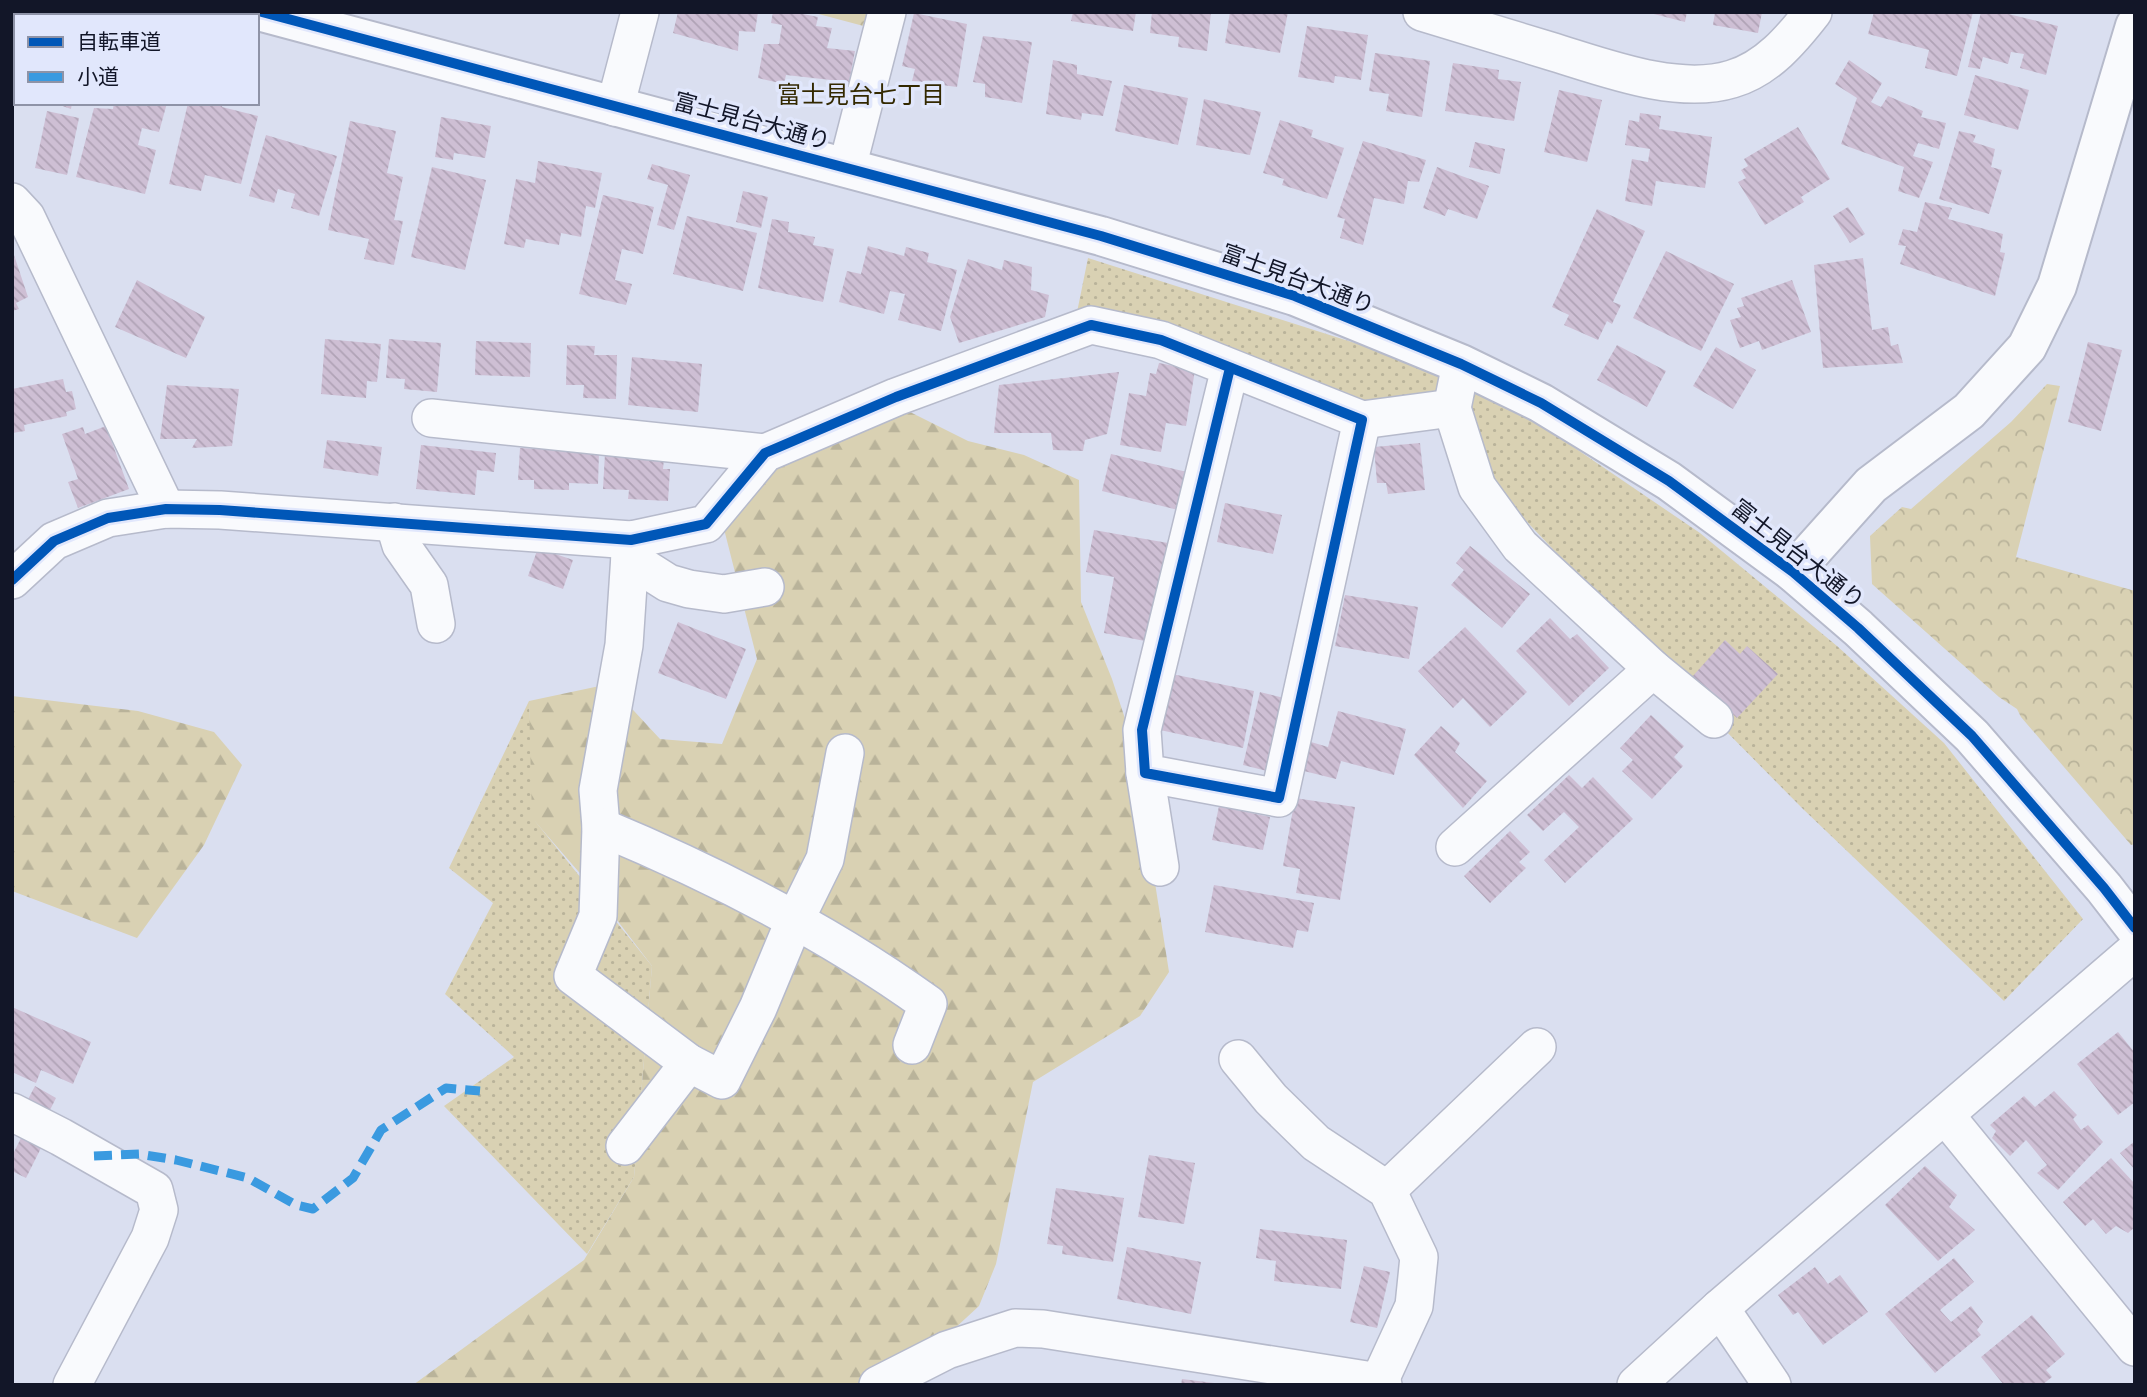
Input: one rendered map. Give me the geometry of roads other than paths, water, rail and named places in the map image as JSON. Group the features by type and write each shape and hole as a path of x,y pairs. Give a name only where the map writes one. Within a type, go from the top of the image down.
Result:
{"street":[{"name":"富士見台大通り","path":"262,12 377,27 615,107 1101,236 1295,296 1461,364 1541,404 1668,481 1793,572 1858,628 1972,736 2104,888 2135,928"},
{"path":"615,107 640,12"},
{"path":"847,168 887,12"},
{"path":"1422,12 1631,76 1698,85 1733,79 1763,65 1813,12"},
{"path":"1793,572 1871,485 1969,411 2026,347 2057,286 2122,111 2135,26"},
{"path":"12,202 26,216 166,509"},
{"path":"12,580 54,541 108,518 166,509 394,522 630,549 706,524 765,453 896,397 1091,325 1161,340 1362,420 1452,408"},
{"path":"1461,364 1452,408 1477,487 1520,546 1653,669 1714,719"},
{"path":"1160,867 1145,773 1142,730 1230,368"},
{"path":"431,418 765,453"},
{"path":"1145,773 1279,798 1362,420"},
{"path":"394,522 401,545 429,585 436,624"},
{"path":"630,549 668,583 689,589 724,594 765,587"},
{"path":"630,549 624,645 598,790 601,827 598,916 573,976 689,1063 722,1080 758,1008 825,859 845,753"},
{"path":"1455,847 1653,669"},
{"path":"601,827 657,850 796,919 928,1004 912,1045"},
{"path":"1636,1385 1720,1308 2135,951"},
{"path":"1387,1190 1537,1046"},
{"path":"878,1385 947,1350 1015,1328 1042,1329 1274,1375 1381,1383 1414,1306 1419,1257 1387,1190 1316,1143 1271,1099 1238,1059"},
{"path":"625,1146 689,1063"},
{"path":"12,1112 154,1190 159,1210 150,1238 72,1385"},
{"path":"1945,1115 2135,1348"},
{"path":"1720,1308 1772,1385"}],"district":[{"name":"富士見台七丁目","path":"861,94"}]}
